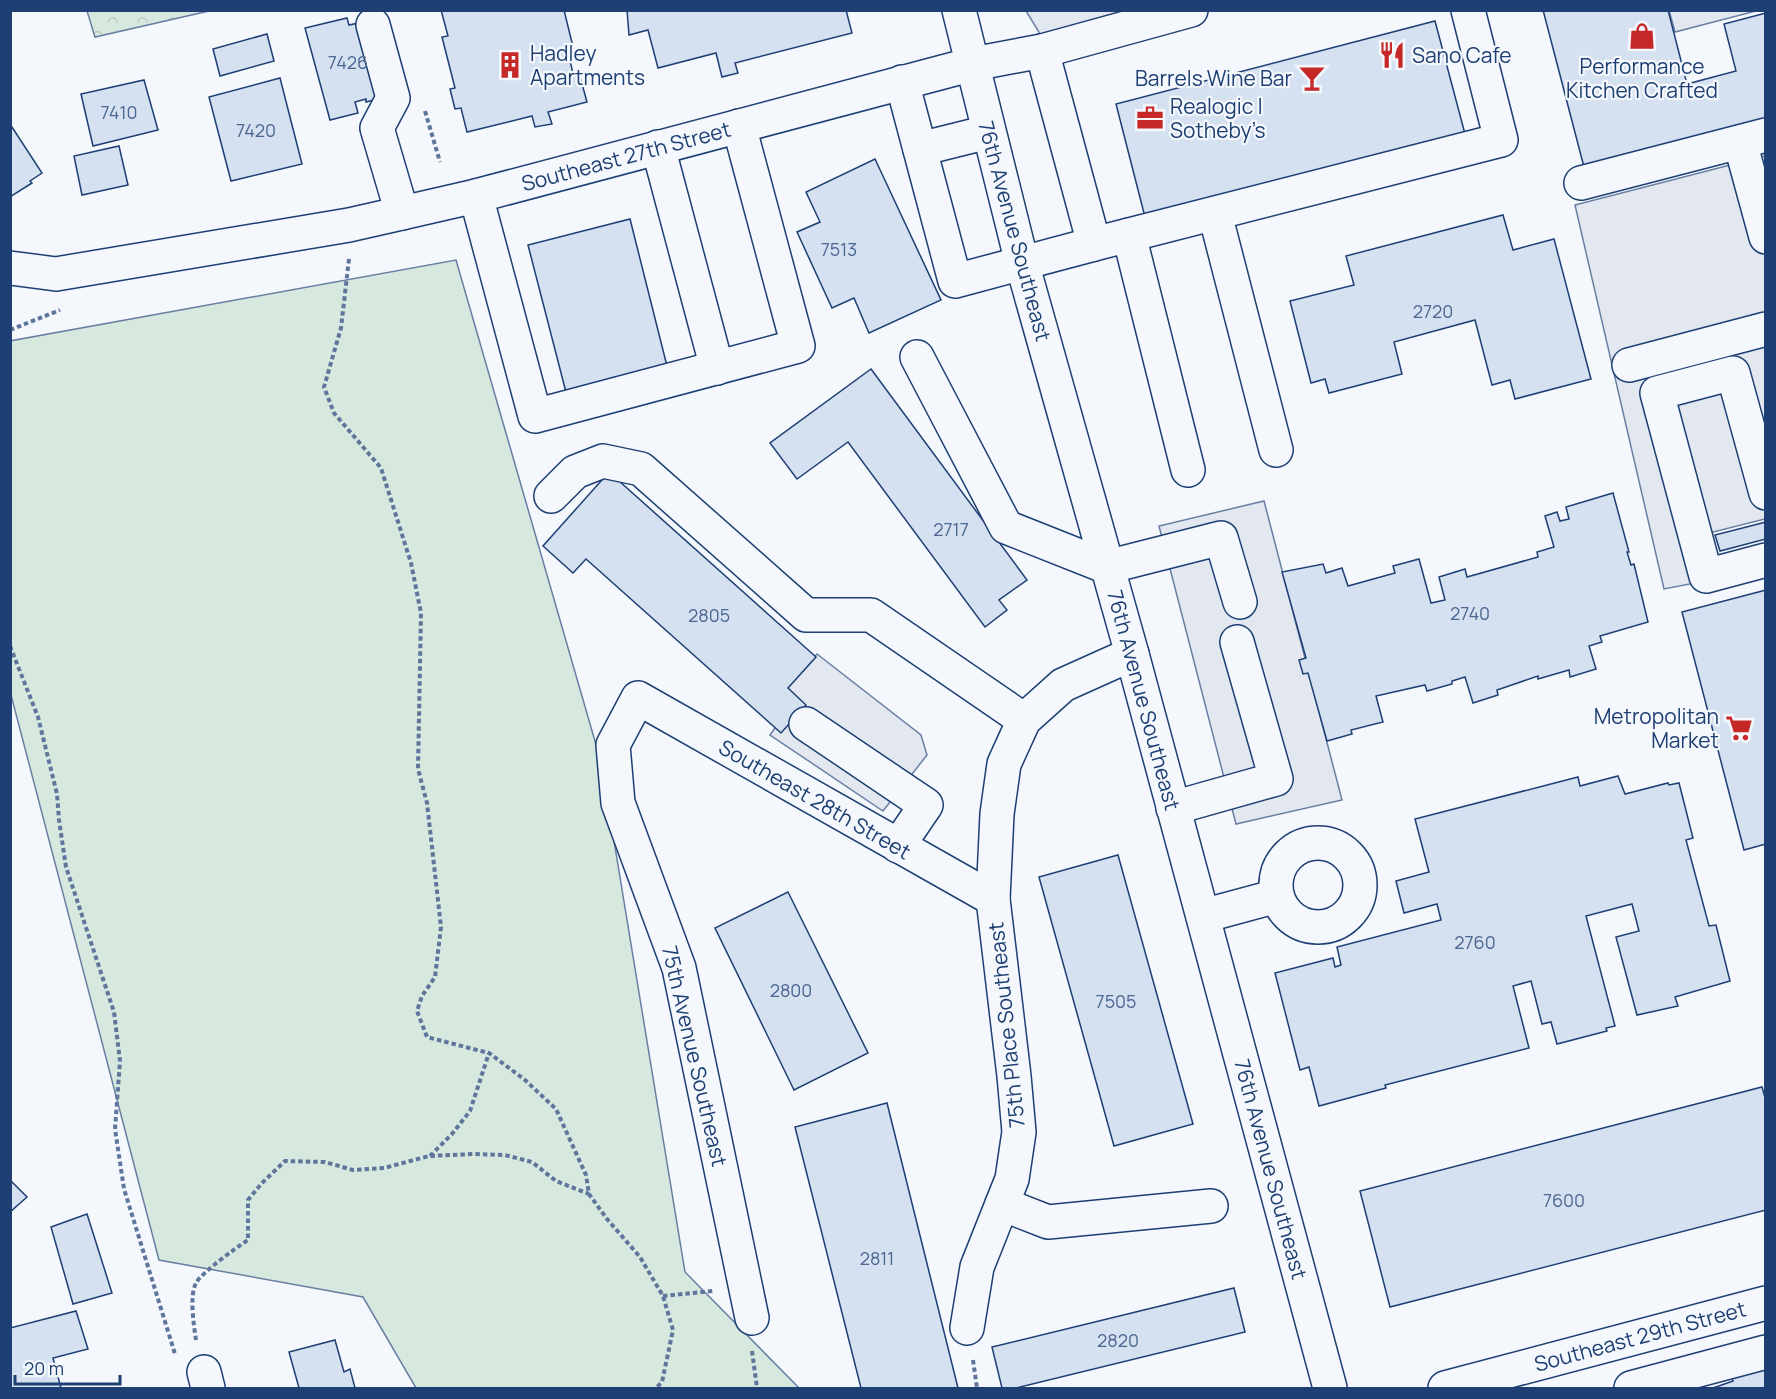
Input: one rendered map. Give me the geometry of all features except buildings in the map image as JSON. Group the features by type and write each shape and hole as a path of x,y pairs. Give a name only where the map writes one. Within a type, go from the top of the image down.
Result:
{"street":[{"name":"76th Avenue Southeast","path":"959,10 1022,263 1132,654 1330,1389"},
{"name":"Southeast 27th Street","path":"10,268 56,274 349,225 476,196 902,82 974,64 1042,51 1191,10"},
{"path":"902,82 955,281 1501,140 1468,10"},
{"path":"373,25 393,98 377,128 402,213"},
{"path":"1042,51 1094,244"},
{"path":"476,196 534,416 717,368 798,346 739,126"},
{"path":"920,149 988,132"},
{"path":"1581,183 1753,138 1766,237"},
{"path":"658,147 717,368"},
{"path":"1215,214 1276,450"},
{"path":"1129,235 1188,470"},
{"path":"1629,365 1766,329"},
{"path":"917,357 1006,527 1107,567 1221,538 1240,602"},
{"path":"1766,493 1733,373 1657,393 1706,576 1766,560"},
{"path":"551,496 575,472 603,461 641,469 806,615 871,615 1024,720 1063,685 1132,654"},
{"path":"1173,808 1276,780 1237,642"},
{"name":"Southeast 28th Street","path":"638,698 993,899"},
{"name":"75th Avenue Southeast","path":"638,698 613,745 618,803 679,968 752,1318"},
{"name":"75th Place Southeast","path":"968,1328 977,1267 1012,1179 1019,1132 993,899 997,814 1004,764 1024,720"},
{"path":"806,723 926,805 898,846"},
{"path":"1203,916 1277,896"},
{"path":"1002,1204 1048,1222 1211,1206"},
{"name":"Southeast 29th Street","path":"1445,1389 1766,1303"},
{"path":"1631,1389 1766,1352"}],"path":[{"path":"350,251 341,328 324,387 334,413 381,468 411,564 421,613 418,769 427,803 441,927 435,977 422,996 417,1011 427,1036 489,1053 525,1080 556,1109 586,1175 589,1194 606,1219 640,1257 663,1296 673,1330 662,1382 656,1389"},
{"path":"10,330 42,318"},
{"path":"10,646 38,717 57,794 66,867 114,1012 120,1061 115,1129 124,1190 175,1355 206,1380"},
{"path":"429,1156 452,1134 470,1111 489,1053"},
{"path":"206,1380 196,1343 192,1312 196,1283 228,1253 248,1239 248,1200 285,1161 325,1162 353,1170 384,1168 429,1156 505,1155 532,1162 556,1181 589,1194"},
{"path":"663,1296 724,1289 745,1284"}],"green space":[{"path":"87,10 209,11 95,37"},
{"path":"456,260 601,762 685,1272 799,1388 416,1388 363,1297 159,1260 11,695 10,341"}],"shaded area":[{"path":"1669,10 1756,10 1756,11 1675,32"},
{"path":"1026,11 1128,11 1040,34"},
{"path":"1765,156 1765,519 1709,533 1716,579 1664,589 1575,205"},
{"path":"1264,501 1342,800 1236,824 1159,526"},
{"path":"817,654 921,735 927,755 883,811 770,735 797,697 787,688"}],"place":[{"name":"Performance Kitchen Crafted","path":"1642,36"},
{"name":"Sano Cafe","path":"1392,55"},
{"name":"Hadley Apartments","path":"510,65"},
{"name":"Barrels Wine Bar","path":"1312,78"},
{"name":"Realogic | Sotheby’s","path":"1150,118"},
{"name":"Metropolitan Market","path":"1739,728"}]}
